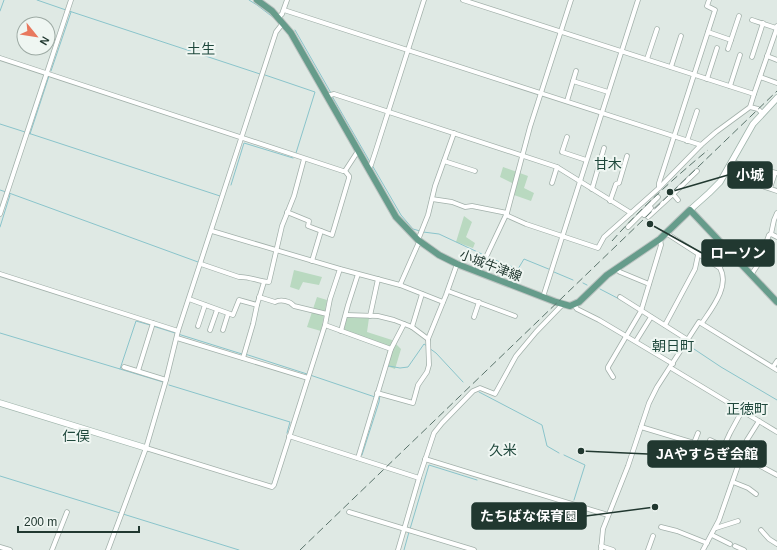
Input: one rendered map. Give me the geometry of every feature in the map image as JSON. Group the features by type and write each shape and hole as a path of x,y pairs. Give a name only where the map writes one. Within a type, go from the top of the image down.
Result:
{"main road":[{"name":"小城牛津線","path":"257,0 281,20 290,33 330,95 358,151 370,165 396,217 418,241 439,255 457,264 543,297 570,306 574,305"},
{"path":"574,305 607,275 660,239 690,210 777,302"}],"street":[{"path":"0,214 71,0"},
{"path":"108,550 146,448 166,380 178,331 287,0"},
{"path":"370,165 424,0"},
{"path":"463,0 754,94"},
{"path":"479,272 506,214 522,155 571,0"},
{"path":"543,297 600,114 638,0"},
{"path":"659,188 659,183 716,10 707,6 709,0"},
{"path":"284,10 567,101 600,114 701,146"},
{"path":"728,49 739,16"},
{"path":"432,199 452,202 465,207 472,206 506,214 526,224 598,248 604,237 659,188 716,132 750,107 777,27 752,20"},
{"path":"752,57 763,24"},
{"path":"647,59 657,29"},
{"path":"708,32 731,40"},
{"path":"671,67 681,36"},
{"path":"707,78 717,48"},
{"path":"730,86 740,55"},
{"path":"767,56 777,60"},
{"path":"0,58 304,159 345,171 349,176 332,235 308,226 309,221 287,212"},
{"path":"567,101 576,71"},
{"path":"760,77 777,83"},
{"path":"573,81 608,92"},
{"path":"330,95 388,112 557,167 631,213"},
{"path":"690,210 714,188 731,162 744,137 762,113 777,98"},
{"path":"750,107 758,109 762,113"},
{"path":"687,141 697,111"},
{"path":"400,285 422,231 435,186 454,133"},
{"path":"567,137 562,152 586,160"},
{"path":"592,189 604,148"},
{"path":"345,171 358,151"},
{"path":"610,201 616,184 619,183 627,156"},
{"path":"201,264 239,277 269,282 276,250 287,212 294,196 304,159"},
{"path":"444,161 475,171"},
{"path":"731,162 776,173 770,188"},
{"path":"552,182 557,167"},
{"path":"628,227 645,215 658,209 697,171"},
{"path":"759,185 777,191"},
{"path":"0,194 6,196"},
{"path":"673,194 678,200"},
{"path":"645,215 658,198"},
{"path":"751,275 759,263 769,235 771,234 777,213"},
{"path":"212,231 312,261 400,285 443,302"},
{"path":"312,261 321,231"},
{"path":"666,234 719,267 723,274 723,284 718,298 702,324"},
{"path":"771,234 777,237"},
{"path":"612,377 608,367 641,312 661,245 660,239"},
{"path":"719,267 732,254"},
{"path":"665,326 695,269 698,255"},
{"path":"379,394 413,403 418,385 427,372 429,365 428,342 457,264"},
{"path":"0,403 272,487 274,485 325,325 330,299 340,269"},
{"path":"616,269 650,284"},
{"path":"0,274 152,325 178,331"},
{"path":"341,331 358,274"},
{"path":"370,316 378,279"},
{"path":"243,358 264,282"},
{"path":"448,291 515,316"},
{"path":"412,327 422,294"},
{"path":"259,297 275,302 278,300 291,303 294,306 327,314"},
{"path":"620,297 641,312 688,340"},
{"path":"189,299 233,316 239,300 257,305"},
{"path":"474,317 479,302"},
{"path":"398,550 434,433 473,391 480,388 495,394 516,356 536,332 563,304"},
{"path":"198,326 205,305"},
{"path":"574,305 577,309 627,336 777,432"},
{"path":"210,330 217,310"},
{"path":"223,330 228,314"},
{"path":"346,315 370,316 394,320 412,327 428,342"},
{"path":"636,342 651,317"},
{"path":"613,550 601,548 603,530 628,466 649,403 657,387 672,366 699,322 775,368 777,361"},
{"path":"358,458 379,394 391,349 404,324"},
{"path":"138,371 152,325"},
{"path":"325,325 391,349"},
{"path":"177,338 308,378"},
{"path":"124,367 166,380"},
{"path":"724,446 742,411"},
{"path":"703,550 716,528 747,440 759,420"},
{"path":"641,428 694,443 698,433"},
{"path":"290,436 419,478"},
{"path":"710,440 777,474"},
{"path":"425,459 608,515"},
{"path":"733,482 748,488 756,494"},
{"path":"52,550 67,512"},
{"path":"349,512 474,550"},
{"path":"716,528 738,522"},
{"path":"661,527 677,531 707,544"},
{"path":"761,530 769,539 777,544"},
{"path":"712,535 730,544"},
{"path":"648,550 653,536"},
{"path":"735,546 744,550"},
{"path":"0,547 10,550"}],"green space":[{"path":"503,167 528,176 524,188 534,193 531,201 514,195 516,185 500,177"},
{"path":"464,216 472,222 466,237 475,243 473,248 456,242"},
{"path":"294,270 322,277 319,285 303,282 299,290 290,287"},
{"path":"317,297 327,300 321,331 307,327"},
{"path":"347,316 369,318 367,332 392,340 401,349 395,369 384,365 388,350 343,334"}],"waterway":[{"path":"0,11 4,0"},
{"path":"37,0 66,10"},
{"path":"249,0 274,18"},
{"path":"69,11 260,74"},
{"path":"51,71 71,12"},
{"path":"295,30 331,93"},
{"path":"265,75 315,92 296,153"},
{"path":"30,134 49,76"},
{"path":"332,96 370,162"},
{"path":"0,124 25,132"},
{"path":"28,133 220,196"},
{"path":"231,185 244,143 293,158"},
{"path":"372,165 401,215 413,229 420,231"},
{"path":"0,190 6,192"},
{"path":"9,193 198,262"},
{"path":"0,227 10,195 9,193"},
{"path":"423,232 439,234 484,255"},
{"path":"487,257 518,269 524,259 551,270"},
{"path":"554,272 573,280"},
{"path":"583,283 587,285"},
{"path":"600,289 625,302"},
{"path":"0,333 120,369 136,321 150,325"},
{"path":"153,326 175,333"},
{"path":"178,334 242,354"},
{"path":"388,367 408,367 424,344 427,346"},
{"path":"688,345 721,367 777,400"},
{"path":"429,348 436,353 463,382"},
{"path":"245,354 307,374"},
{"path":"120,369 163,382"},
{"path":"310,375 375,397"},
{"path":"169,385 290,422 287,433"},
{"path":"479,392 542,425 547,446 559,453"},
{"path":"362,455 380,395"},
{"path":"564,455 585,465 574,500"},
{"path":"410,529 429,465 477,480"},
{"path":"0,476 120,513"},
{"path":"123,514 239,550"},
{"path":"404,550 409,532"}],"railway":[{"path":"300,550 777,91"},
{"path":"612,241 658,194 708,150"}],"place":[{"name":"小城","path":"670,192"},
{"name":"ローソン","path":"650,224"},
{"name":"JAやすらぎ会館","path":"581,451"},
{"name":"たちばな保育園","path":"655,507"}],"district":[{"name":"土生","path":"201,49"},
{"name":"甘木","path":"608,164"},
{"name":"朝日町","path":"673,346"},
{"name":"正徳町","path":"747,409"},
{"name":"仁俣","path":"76,436"},
{"name":"久米","path":"503,450"}]}
